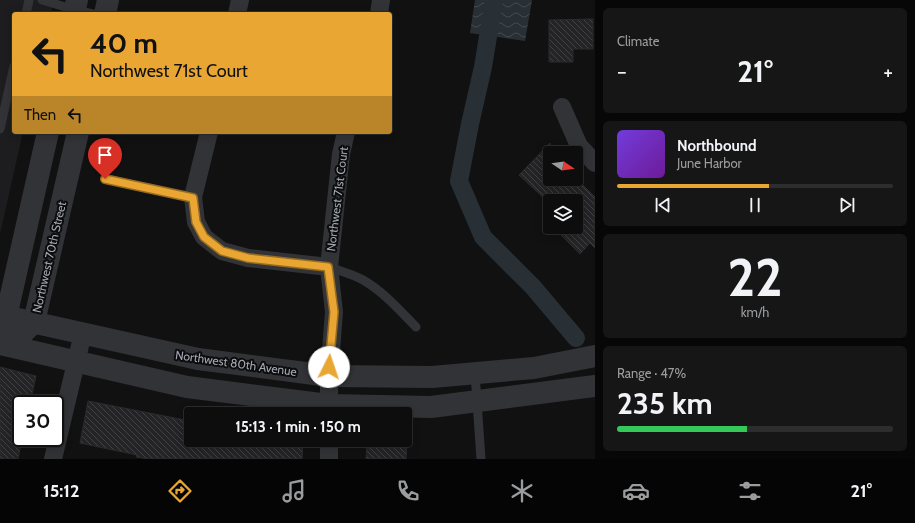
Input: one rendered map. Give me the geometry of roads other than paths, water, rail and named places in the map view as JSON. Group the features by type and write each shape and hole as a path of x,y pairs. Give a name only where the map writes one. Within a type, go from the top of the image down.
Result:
{"street":[{"path":"105,12 108,0"},
{"path":"237,12 240,0"},
{"path":"379,12 381,0"},
{"path":"562,107 579,146 595,163"},
{"path":"48,134 3,316 5,345 187,387 316,407"},
{"name":"Northwest 70th Street","path":"5,345 34,322 78,134"},
{"name":"Northwest 71st Court","path":"209,134 193,198 196,222 204,237 222,251 248,258 328,267"},
{"name":"Northwest 71st Court","path":"329,407 329,376 334,312 328,267 341,154 346,134"},
{"name":"Northwest 80th Avenue","path":"3,316 198,360 329,376 432,377 534,368 595,356"},
{"path":"53,459 83,333"},
{"path":"412,407 431,407 595,386"},
{"path":"329,447 329,459"}],"lane":[{"path":"26,12 29,0"},
{"path":"42,0 80,10"},
{"path":"0,129 12,75"},
{"path":"105,179 193,198"},
{"path":"328,267 346,272 377,289 416,327"},
{"path":"475,373 481,459"}],"water":[{"path":"475,0 532,0 525,41 470,33"}],"waterway":[{"path":"494,0 483,67 459,181 483,237 533,287 576,338"}]}
